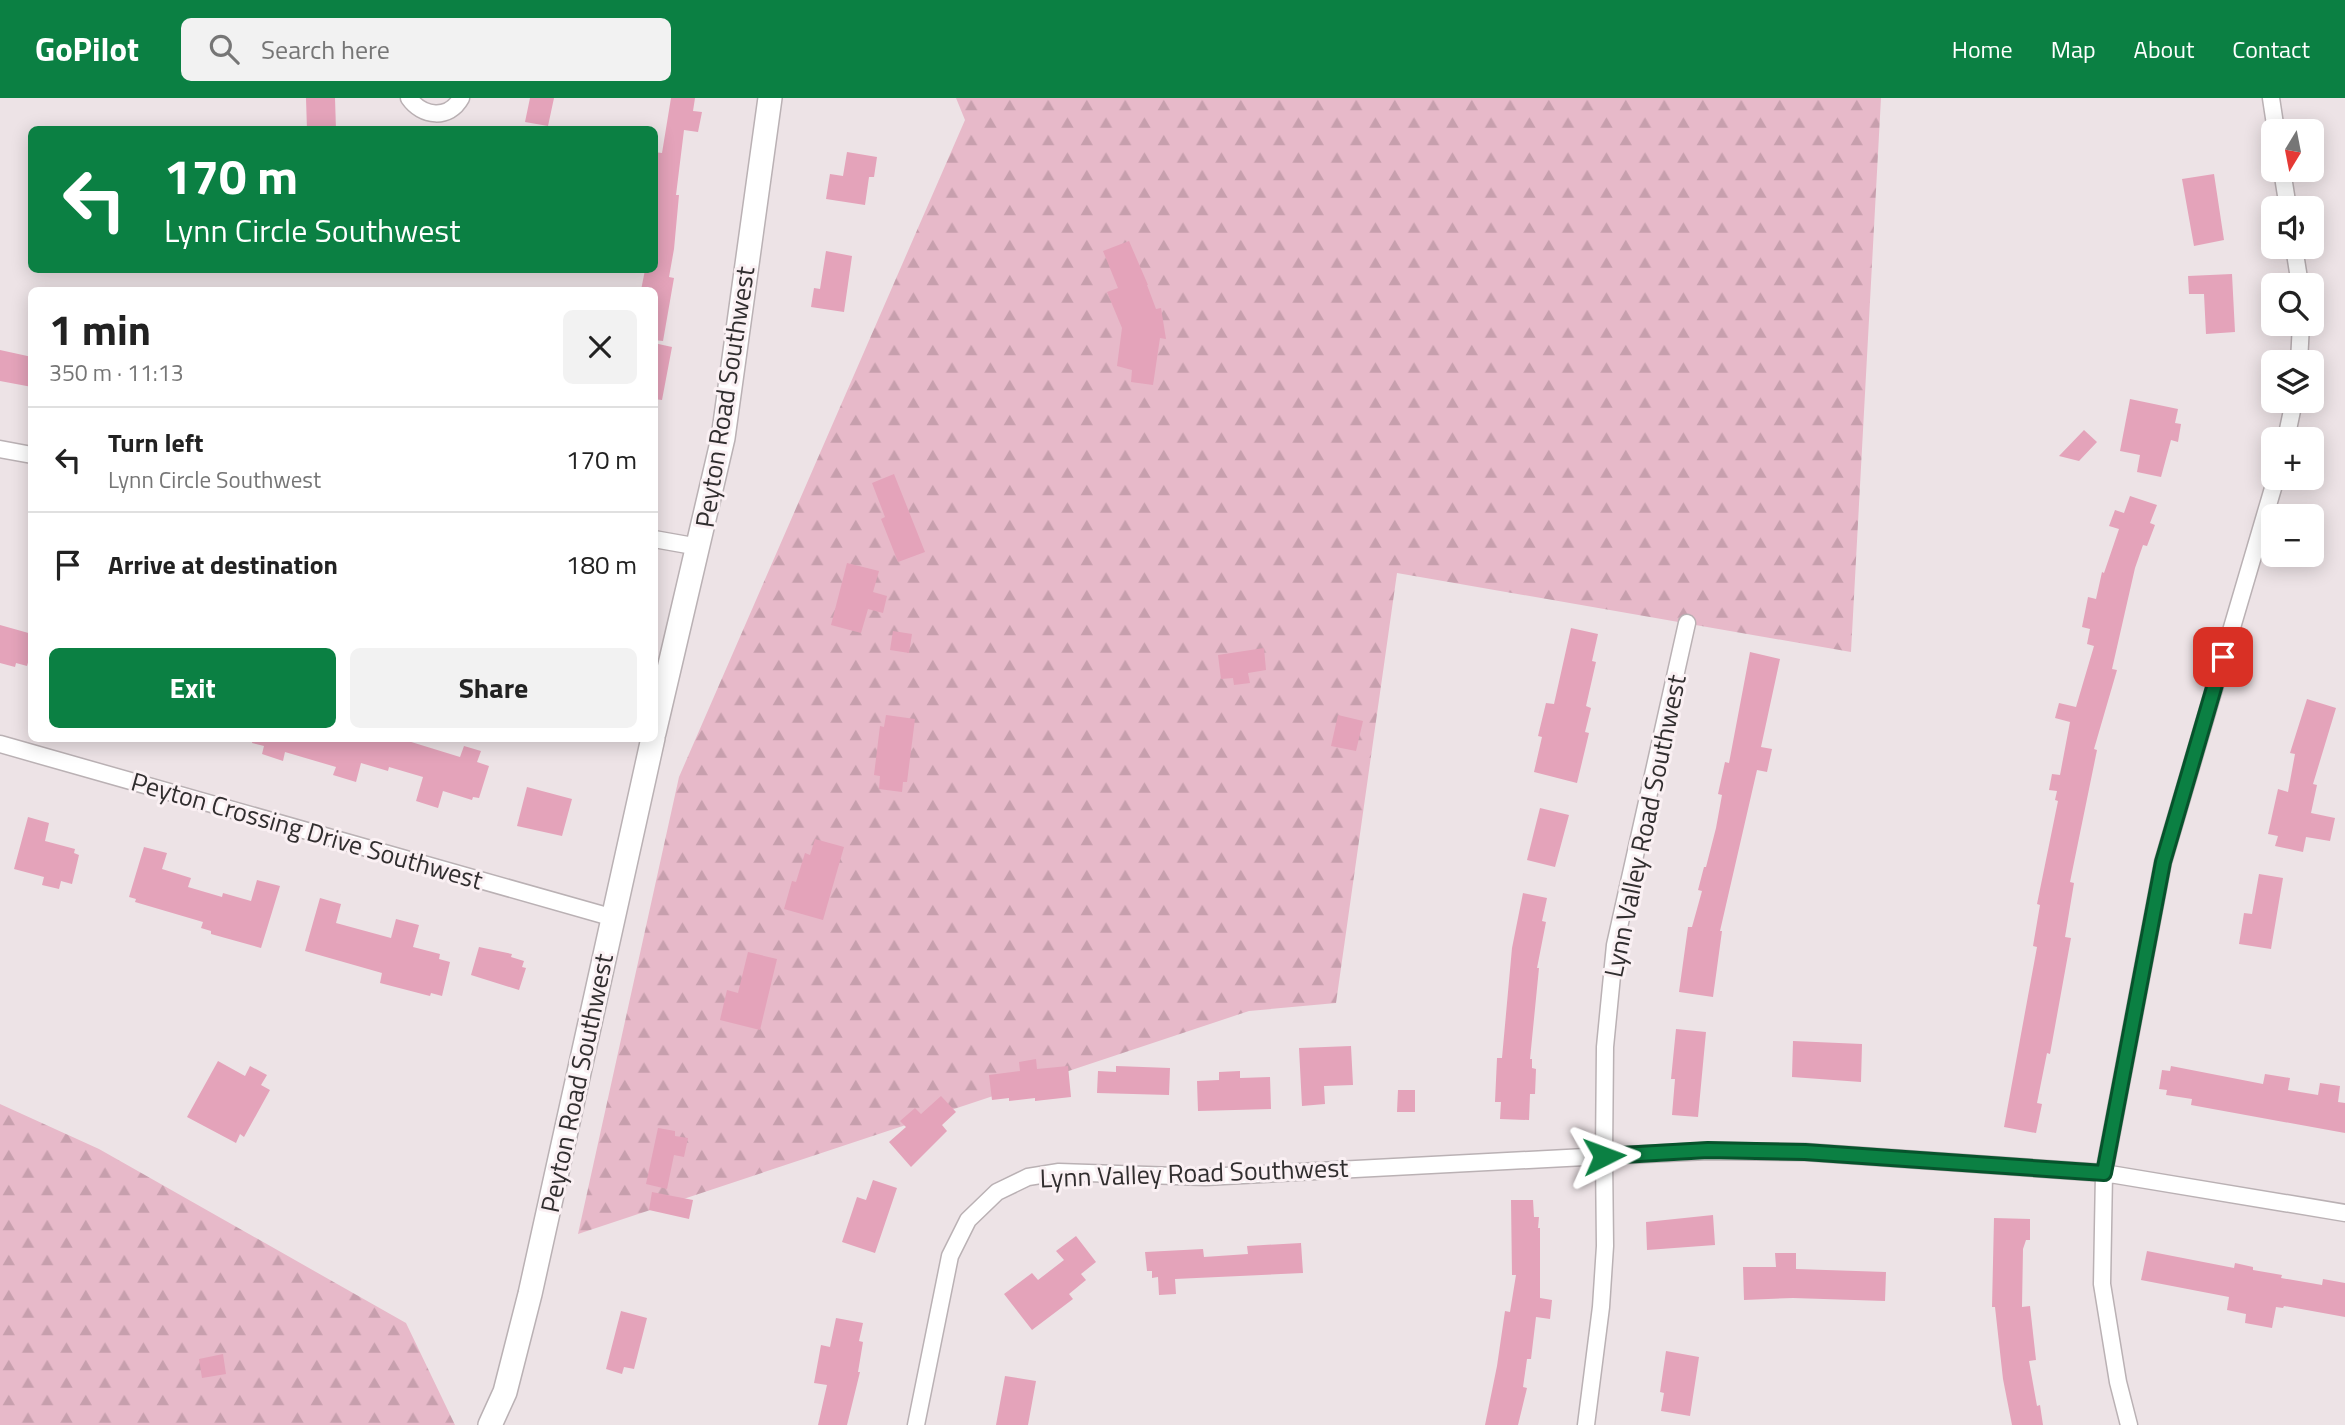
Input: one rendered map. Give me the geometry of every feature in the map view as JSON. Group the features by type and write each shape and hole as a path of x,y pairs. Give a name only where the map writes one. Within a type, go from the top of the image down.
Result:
{"street":[{"path":"409,98 415,106 430,114 450,110 461,98"},
{"name":"Peyton Road Southwest","path":"658,716 723,438 770,98"},
{"path":"2271,98 2274,119"},
{"path":"0,449 28,454"},
{"path":"2129,1425 2118,1382 2102,1284 2104,1173 2163,862 2272,490"},
{"path":"658,540 699,547"},
{"name":"Lynn Valley Road Southwest","path":"1586,1425 1601,1307 1605,1245 1605,1047 1615,945 1687,623"},
{"name":"Peyton Road Southwest","path":"490,1425 505,1392 530,1294 652,742"},
{"name":"Peyton Crossing Drive Southwest","path":"0,744 614,918"},
{"path":"1604,1156 1708,1150 1805,1152 2104,1173 2345,1213"},
{"name":"Lynn Valley Road Southwest","path":"916,1425 950,1256 968,1220 997,1192 1028,1177 1059,1172 1205,1177 1604,1156"}],"green space":[{"path":"956,98 1881,98 1851,652 1397,573 1336,1003 1249,1011 578,1234 679,777 965,120"},
{"path":"0,1104 99,1149 406,1323 455,1425 0,1425"}],"building":[{"path":"306,98 335,98 336,126 307,126"},
{"path":"530,98 554,98 548,126 525,122"},
{"path":"671,98 695,98 693,111 702,112 698,132 684,130 676,195 679,195 674,249 669,277 674,278 663,341 658,340 658,287 642,287 644,273 658,273 658,152 662,153"},
{"path":"847,152 877,157 874,177 869,177 865,205 826,199 830,174 843,176"},
{"path":"2214,174 2224,240 2194,246 2182,179"},
{"path":"1129,241 1156,309 1161,308 1166,339 1160,338 1153,385 1131,382 1132,370 1117,366 1122,328 1107,292 1118,288 1103,251"},
{"path":"826,251 852,256 844,312 811,307 814,288 820,289"},
{"path":"2232,274 2235,332 2206,334 2204,294 2189,294 2188,276"},
{"path":"658,344 672,347 662,400 658,400"},
{"path":"0,350 28,356 28,386 0,381"},
{"path":"2130,399 2178,409 2175,423 2181,424 2178,442 2171,440 2161,477 2137,472 2140,455 2120,451"},
{"path":"2084,430 2097,442 2079,461 2059,456"},
{"path":"894,474 925,552 898,562 881,519 885,517 872,483"},
{"path":"2130,496 2157,505 2150,523 2155,525 2147,546 2143,545 2135,568 2112,669 2117,670 2094,749 2097,750 2070,882 2074,883 2065,937 2071,938 2050,1054 2047,1053 2037,1103 2042,1104 2036,1133 2004,1127 2037,947 2033,946 2040,905 2037,904 2058,801 2055,800 2057,791 2049,790 2052,774 2060,775 2070,722 2055,718 2059,703 2076,707 2094,646 2087,644 2090,629 2082,627 2088,597 2096,599 2102,572 2104,573 2119,529 2109,526 2115,510 2124,513"},
{"path":"847,563 879,571 873,592 887,596 883,613 868,609 861,633 831,625"},
{"path":"0,625 28,633 27,666 16,663 15,667 0,663"},
{"path":"1571,628 1598,634 1592,661 1596,662 1586,706 1591,708 1585,732 1589,733 1577,783 1534,772 1542,737 1538,736 1546,703 1554,704"},
{"path":"893,631 912,634 909,653 890,650"},
{"path":"1264,648 1266,670 1248,673 1250,683 1234,685 1233,678 1221,679 1218,655"},
{"path":"1750,652 1780,659 1761,747 1772,749 1767,772 1757,770 1720,931 1713,997 1679,992 1688,927 1692,927 1702,891 1698,890 1716,828 1722,795 1718,794 1725,762 1729,763"},
{"path":"2307,699 2336,708 2313,784 2317,785 2311,813 2335,818 2330,841 2306,837 2303,852 2275,846 2278,836 2268,834 2278,789 2288,792 2295,754 2290,753"},
{"path":"886,715 915,719 907,782 903,782 902,792 879,789 880,776 874,775 880,726 884,727"},
{"path":"1338,715 1363,721 1356,751 1331,746"},
{"path":"411,742 460,757 464,746 481,751 477,762 489,766 479,798 473,797 472,800 443,791 438,808 416,801 423,777 389,767 388,771 361,763 356,782 333,775 336,767 285,752 283,761 262,754 264,746 252,743"},
{"path":"527,787 572,799 562,836 517,826"},
{"path":"1540,808 1569,815 1555,867 1527,860"},
{"path":"28,817 49,823 45,841 75,849 74,853 79,855 72,884 61,881 59,889 42,885 44,877 14,869"},
{"path":"815,839 844,847 823,920 784,909 792,881 796,882 805,853 810,855"},
{"path":"144,847 167,853 162,869 191,878 188,887 222,897 223,893 251,901 257,880 280,886 261,948 211,934 211,931 201,928 203,922 135,902 136,899 129,897"},
{"path":"2259,874 2283,878 2271,949 2239,944 2244,913 2252,914"},
{"path":"1523,893 1547,898 1542,921 1546,922 1537,968 1530,1059 1532,1068 1536,1069 1535,1094 1530,1094 1529,1120 1500,1119 1501,1102 1495,1102 1497,1058 1502,1058 1512,948"},
{"path":"320,898 341,904 336,923 391,938 396,919 419,925 413,947 440,954 439,959 450,962 442,996 431,993 430,996 380,983 382,973 305,951"},
{"path":"479,947 512,954 511,957 524,961 522,967 526,968 519,990 471,975"},
{"path":"748,952 777,959 760,1030 720,1020 727,990 738,993"},
{"path":"1676,1029 1706,1032 1698,1117 1672,1115 1675,1079 1671,1079"},
{"path":"1793,1041 1862,1044 1861,1082 1792,1077"},
{"path":"1351,1046 1353,1085 1324,1086 1325,1104 1302,1106 1299,1048"},
{"path":"1036,1059 1037,1069 1068,1066 1071,1097 1035,1101 1035,1098 992,1100 989,1075 1020,1071 1019,1062"},
{"path":"218,1061 245,1076 250,1066 267,1075 261,1085 270,1090 244,1137 240,1134 236,1143 187,1117"},
{"path":"1116,1066 1170,1068 1169,1095 1097,1093 1098,1071 1116,1072"},
{"path":"2171,1066 2263,1084 2265,1074 2290,1078 2288,1090 2318,1095 2320,1083 2340,1086 2338,1102 2345,1103 2345,1133 2191,1105 2192,1099 2166,1095 2167,1090 2159,1089 2162,1070 2170,1071"},
{"path":"1240,1071 1240,1078 1270,1077 1271,1109 1198,1111 1197,1081 1219,1080 1219,1072"},
{"path":"1398,1090 1415,1090 1415,1112 1397,1112"},
{"path":"941,1096 956,1112 942,1125 947,1131 911,1167 889,1142 906,1127 900,1121 915,1108 921,1114"},
{"path":"658,1128 675,1131 675,1136 688,1138 684,1157 674,1155 667,1189 646,1184"},
{"path":"873,1180 897,1188 875,1253 842,1242 857,1197 866,1200"},
{"path":"652,1192 693,1200 689,1219 649,1210"},
{"path":"1511,1200 1533,1200 1534,1217 1539,1217 1540,1298 1552,1300 1550,1319 1536,1317 1531,1359 1527,1359 1523,1387 1527,1388 1518,1425 1485,1425 1505,1311 1510,1312 1516,1275 1512,1275"},
{"path":"1713,1215 1715,1245 1647,1250 1646,1222"},
{"path":"1994,1218 2030,1219 2030,1240 2026,1240 2023,1249 2022,1307 2030,1306 2036,1360 2029,1361 2043,1425 2012,1425 2003,1379 1995,1307 1992,1307"},
{"path":"1076,1236 1096,1262 1081,1274 1086,1280 1069,1294 1073,1299 1032,1330 1004,1294 1032,1273 1038,1280 1064,1260 1056,1251"},
{"path":"1301,1243 1303,1273 1175,1279 1176,1294 1159,1295 1158,1277 1152,1278 1152,1271 1147,1271 1145,1252 1203,1249 1204,1257 1248,1254 1247,1246"},
{"path":"2147,1251 2234,1268 2235,1263 2253,1267 2253,1270 2282,1275 2281,1278 2322,1285 2323,1279 2345,1283 2345,1317 2284,1306 2276,1307 2272,1328 2245,1323 2246,1314 2227,1310 2229,1297 2141,1280"},
{"path":"1775,1253 1796,1253 1796,1269 1886,1272 1885,1301 1793,1298 1744,1300 1743,1267 1776,1267"},
{"path":"621,1311 647,1318 634,1369 624,1367 622,1374 606,1369"},
{"path":"836,1318 863,1323 859,1341 863,1342 860,1372 847,1425 818,1425 827,1385 814,1383 821,1345 830,1347"},
{"path":"1666,1351 1699,1357 1690,1416 1661,1411 1664,1393 1660,1392"},
{"path":"223,1354 226,1374 202,1378 199,1359"},
{"path":"1005,1376 1036,1381 1028,1425 996,1425"}],"route":[{"path":"1604,1156 1708,1150 1805,1152 2104,1173 2163,862 2223,657"}]}
